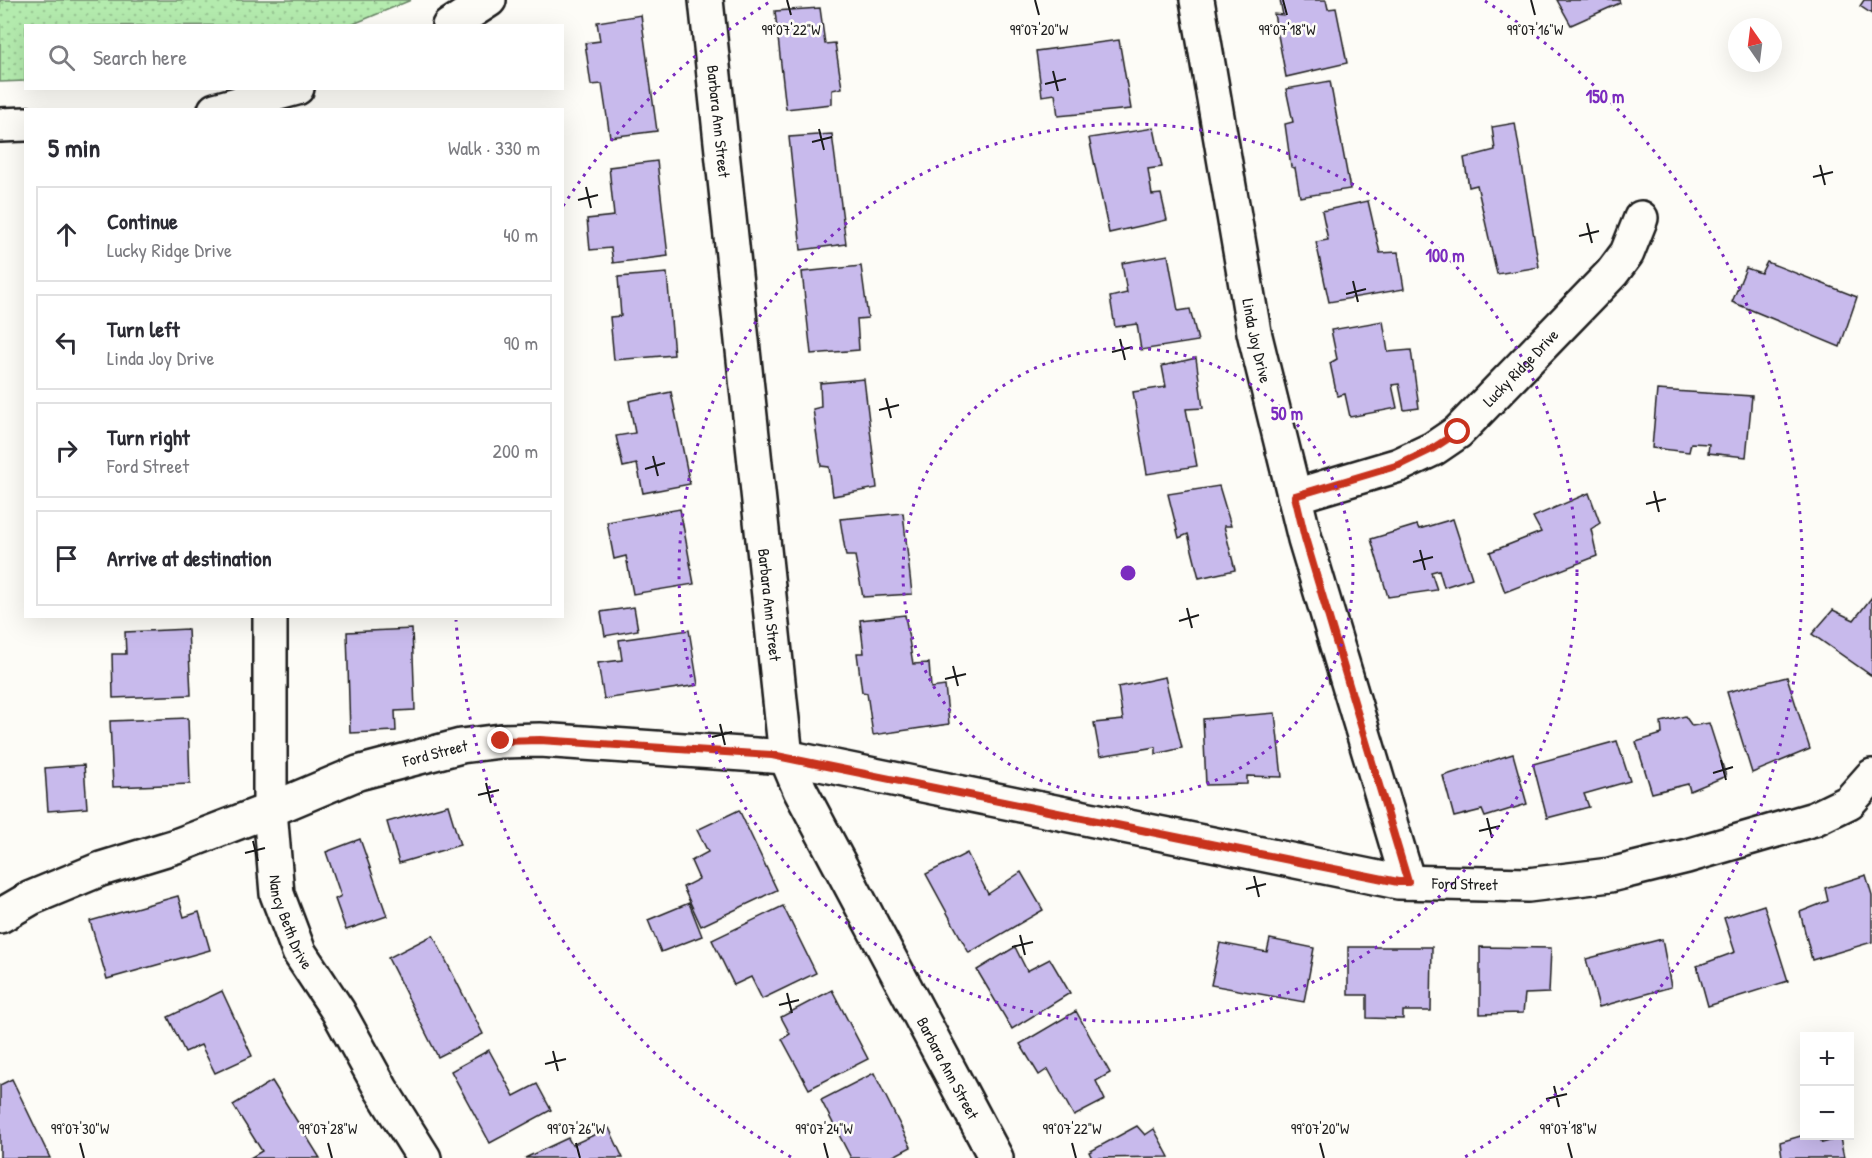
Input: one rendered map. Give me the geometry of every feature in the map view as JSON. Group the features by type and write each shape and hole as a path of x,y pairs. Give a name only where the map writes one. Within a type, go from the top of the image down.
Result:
{"street":[{"path":"452,24 489,0"},
{"name":"Barbara Ann Street","path":"706,0 786,757 800,790 996,1158"},
{"name":"Linda Joy Drive","path":"1197,0 1254,332 1305,538 1408,882"},
{"path":"226,108 279,98"},
{"path":"0,125 24,124"},
{"name":"Lucky Ridge Drive","path":"1295,496 1399,465 1432,449 1458,432 1612,273 1627,253 1641,218"},
{"name":"Nancy Beth Drive","path":"270,618 270,810 277,894 299,952 338,1011 381,1089 424,1158"},
{"name":"Ford Street","path":"0,916 31,898 101,869 176,846 358,773 461,746 501,741 540,740 786,757 1386,880 1408,882 1528,885 1610,875 1687,856 1814,819 1850,802 1872,776"}],"green space":[{"path":"0,0 411,0 353,24 24,24 24,81 0,82"}],"building":[{"path":"1280,0 1326,0 1328,9 1336,8 1347,63 1286,77 1274,14 1283,15"},
{"path":"1557,0 1619,0 1620,3 1571,25"},
{"path":"1864,0 1872,0 1872,14 1860,6"},
{"path":"820,8 825,44 835,43 842,88 832,90 832,104 786,109 775,11"},
{"path":"641,15 657,131 610,137 602,84 591,85 585,43 600,41 597,22"},
{"path":"1119,40 1131,109 1058,116 1055,94 1042,96 1036,51"},
{"path":"1330,81 1350,189 1300,197 1295,168 1291,167 1285,124 1293,122 1286,89"},
{"path":"1515,123 1539,267 1497,274 1477,185 1469,187 1464,158 1495,150 1492,127"},
{"path":"1154,128 1162,167 1148,169 1152,195 1161,194 1167,220 1109,233 1089,138"},
{"path":"832,134 846,244 801,250 789,137"},
{"path":"657,161 668,256 613,263 611,248 590,250 587,219 614,216 609,167"},
{"path":"1368,201 1380,253 1398,252 1404,289 1329,302 1316,242 1328,240 1322,211"},
{"path":"1168,255 1178,311 1190,309 1198,341 1141,350 1137,324 1115,327 1110,297 1127,293 1122,263"},
{"path":"1767,262 1857,297 1840,347 1732,302 1746,268 1761,273"},
{"path":"861,266 868,318 857,319 859,350 811,354 802,272"},
{"path":"667,273 674,355 614,360 610,317 621,316 618,277"},
{"path":"1383,321 1388,352 1411,350 1419,408 1404,410 1399,384 1392,385 1397,408 1350,417 1345,394 1337,396 1330,363 1337,359 1331,330"},
{"path":"1196,358 1203,408 1186,409 1197,466 1147,474 1133,392 1166,387 1162,366"},
{"path":"864,379 877,488 833,496 829,467 821,466 813,409 821,407 820,383"},
{"path":"1657,390 1752,396 1746,457 1708,453 1709,444 1691,443 1689,452 1652,448"},
{"path":"671,392 690,484 643,493 637,464 623,467 616,436 635,433 629,401"},
{"path":"1219,486 1231,526 1224,526 1235,570 1199,578 1188,534 1179,538 1168,494"},
{"path":"1589,493 1600,523 1591,529 1597,556 1505,592 1490,552 1541,532 1533,517"},
{"path":"680,509 694,584 633,594 626,556 614,559 607,522"},
{"path":"903,513 912,594 863,597 855,556 846,556 840,519"},
{"path":"1453,519 1472,578 1444,587 1439,570 1431,572 1437,590 1388,597 1371,539 1417,525 1419,529"},
{"path":"1872,597 1872,676 1812,634 1833,610 1854,620"},
{"path":"634,607 638,630 605,636 601,612"},
{"path":"905,615 913,664 929,663 931,688 945,686 949,724 873,735 867,693 862,692 857,653 864,653 860,620"},
{"path":"188,629 191,695 113,698 112,654 126,654 125,632"},
{"path":"412,629 415,710 395,711 396,731 350,733 347,632"},
{"path":"689,630 698,685 604,699 598,663 622,660 619,640"},
{"path":"1165,677 1182,748 1156,754 1156,747 1100,756 1094,723 1123,720 1118,687"},
{"path":"1787,677 1810,749 1752,773 1727,692"},
{"path":"1275,713 1282,777 1247,776 1247,784 1206,785 1203,719"},
{"path":"1685,716 1692,726 1709,723 1726,776 1690,791 1688,784 1652,793 1636,742 1662,734 1661,722"},
{"path":"188,718 190,784 113,787 110,721"},
{"path":"1617,741 1630,781 1584,794 1589,807 1547,818 1533,764"},
{"path":"1513,754 1527,804 1485,817 1482,810 1454,817 1443,776"},
{"path":"84,765 87,808 48,811 45,768"},
{"path":"448,805 460,845 399,863 387,822"},
{"path":"739,810 777,890 701,926 683,887 699,879 691,861 708,852 697,830"},
{"path":"360,839 387,916 346,930 335,899 341,896 326,852"},
{"path":"967,853 988,894 1021,872 1043,910 969,953 926,874"},
{"path":"1866,875 1872,895 1872,942 1812,960 1800,912 1828,901 1825,888"},
{"path":"178,896 184,917 199,912 210,950 107,979 90,921"},
{"path":"689,903 702,936 661,952 648,920"},
{"path":"1764,905 1788,981 1708,1006 1697,966 1735,952 1724,918"},
{"path":"783,906 816,973 762,999 751,977 734,985 712,940"},
{"path":"433,935 483,1034 438,1057 388,958"},
{"path":"1270,939 1314,948 1304,1002 1211,985 1220,943 1267,952"},
{"path":"1662,939 1671,987 1599,1007 1586,959"},
{"path":"1015,947 1027,971 1050,959 1070,993 1012,1029 977,970"},
{"path":"1348,947 1432,947 1431,1011 1403,1011 1403,1019 1367,1018 1367,995 1348,995"},
{"path":"1480,947 1551,948 1549,993 1525,994 1523,1013 1480,1014"},
{"path":"832,990 868,1059 809,1089 782,1039 790,1034 781,1017"},
{"path":"222,991 252,1056 215,1073 201,1045 185,1052 168,1017"},
{"path":"1076,1011 1110,1073 1096,1081 1105,1100 1074,1116 1048,1069 1039,1075 1020,1044"},
{"path":"489,1050 514,1096 537,1084 551,1110 490,1143 451,1071"},
{"path":"874,1073 911,1147 890,1158 851,1158 821,1100"},
{"path":"12,1079 50,1158 0,1158 0,1085"},
{"path":"272,1081 320,1158 250,1158 262,1151 233,1105"},
{"path":"1137,1126 1145,1135 1154,1129 1169,1157 1092,1158 1089,1152"},
{"path":"609,1128 623,1158 525,1158 568,1138 572,1145"},
{"path":"1800,1136 1800,1140 1821,1140 1822,1143 1840,1140 1844,1158 1780,1158 1782,1157 1780,1142"}],"route":[{"path":"501,741 540,740 786,757 1398,882 1408,882 1305,538 1295,496 1399,465 1432,449 1458,432"}]}
